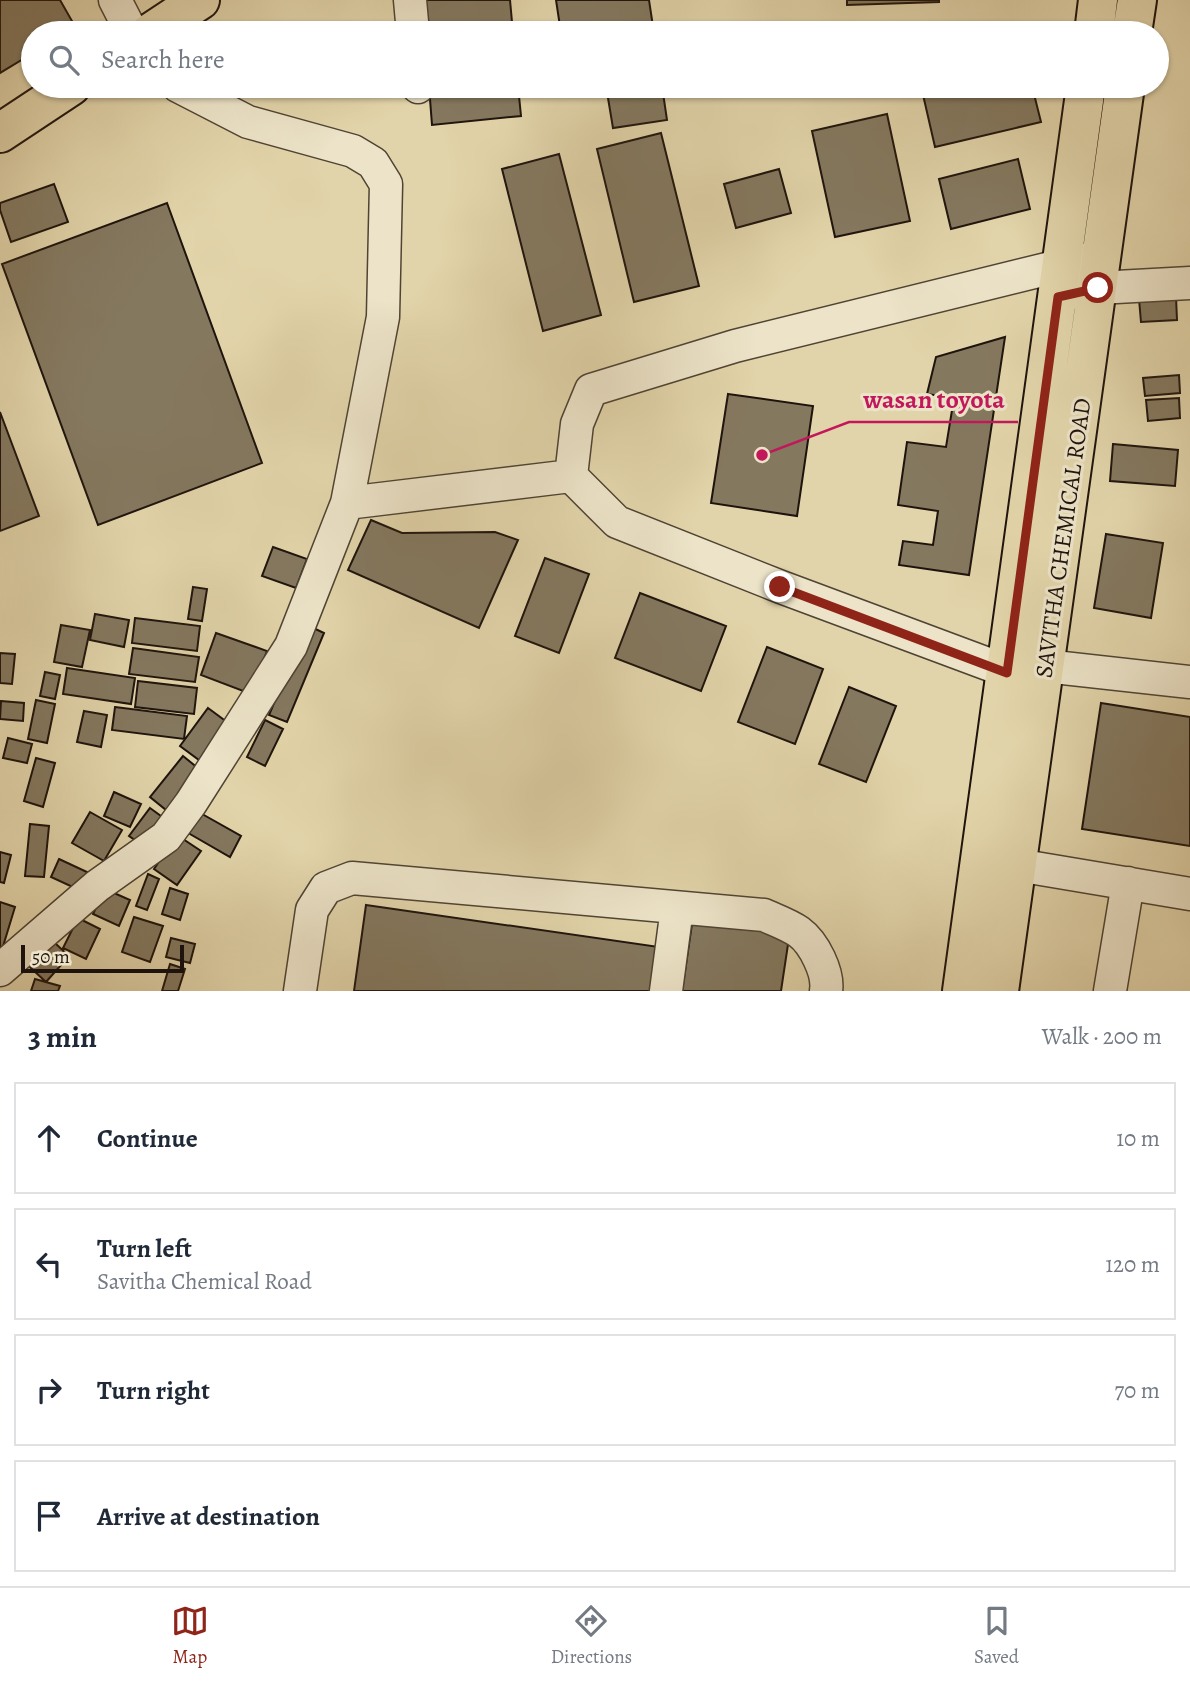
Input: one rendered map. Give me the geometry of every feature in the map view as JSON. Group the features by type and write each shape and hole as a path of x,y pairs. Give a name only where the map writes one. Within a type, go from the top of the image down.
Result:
{"main road":[{"path":"168,21 200,0"},
{"path":"1095,21 1098,0"},
{"path":"1134,21 1137,0"},
{"path":"0,133 53,98"},
{"name":"SAVITHA CHEMICAL ROAD","path":"999,991 1017,865 1060,281 1084,98"},
{"name":"SAVITHA CHEMICAL ROAD","path":"962,991 1031,674 1100,272 1123,98"}],"street":[{"path":"115,0 126,21"},
{"path":"410,0 412,21"},
{"path":"0,970 56,920 128,862 166,837 172,829 291,646 347,503 383,317 386,184 373,163 353,151 248,122 201,98"},
{"path":"1190,283 1100,272 736,346 591,390 576,424 571,476 617,523 1031,674 1190,682"},
{"path":"347,503 571,476"},
{"path":"1017,865 1190,894"},
{"path":"300,991 312,910 326,888 352,878 764,915 801,933 822,963 826,991"},
{"path":"1110,991 1128,883"},
{"path":"666,991 677,908"}],"building":[{"path":"0,0 60,0 72,21 21,21 21,60 0,73"},
{"path":"420,0 510,0 512,21 423,21"},
{"path":"556,0 649,0 652,21 559,21"},
{"path":"847,0 939,0 939,2 847,5"},
{"path":"430,98 519,98 521,116 432,125"},
{"path":"608,98 664,98 667,120 613,128"},
{"path":"924,98 1035,98 1041,122 935,147"},
{"path":"887,114 910,221 835,237 812,131"},
{"path":"661,133 699,286 634,302 597,149"},
{"path":"559,154 601,315 543,331 502,169"},
{"path":"1018,159 1030,209 951,229 939,179"},
{"path":"779,169 791,213 736,228 724,184"},
{"path":"54,184 68,222 11,242 0,203"},
{"path":"167,203 262,463 98,525 2,264"},
{"path":"1176,297 1177,320 1141,322 1139,299"},
{"path":"1005,337 969,575 899,565 903,541 933,545 938,511 898,505 907,442 946,447 954,398 927,394 936,357"},
{"path":"1179,375 1180,393 1145,396 1143,378"},
{"path":"728,394 813,406 797,516 711,503"},
{"path":"1179,398 1180,418 1148,421 1146,400"},
{"path":"0,412 39,516 0,531"},
{"path":"1113,444 1178,450 1175,486 1110,481"},
{"path":"371,520 402,533 495,532 518,540 479,628 348,570"},
{"path":"1106,534 1163,543 1151,618 1094,608"},
{"path":"273,547 307,559 296,588 262,576"},
{"path":"545,558 589,574 559,653 515,636"},
{"path":"193,587 207,589 202,621 188,619"},
{"path":"640,593 726,626 701,691 615,658"},
{"path":"95,614 129,620 124,647 90,640"},
{"path":"135,618 200,626 197,651 132,643"},
{"path":"61,625 90,630 82,667 54,662"},
{"path":"307,625 324,633 287,722 269,715"},
{"path":"216,633 267,651 251,694 201,675"},
{"path":"767,647 823,669 795,744 738,722"},
{"path":"133,648 199,657 195,682 129,674"},
{"path":"0,653 15,654 12,684 0,683"},
{"path":"67,668 135,678 131,704 63,694"},
{"path":"45,672 60,675 55,699 40,696"},
{"path":"138,681 197,688 194,714 135,707"},
{"path":"849,687 896,706 866,782 819,764"},
{"path":"36,700 55,704 47,743 28,739"},
{"path":"1,701 24,703 23,721 0,719"},
{"path":"1101,703 1190,717 1190,846 1082,829"},
{"path":"115,707 187,716 184,739 112,730"},
{"path":"208,708 235,728 207,766 180,746"},
{"path":"84,711 107,715 101,747 77,742"},
{"path":"265,720 283,729 265,766 247,757"},
{"path":"8,738 32,744 27,763 3,758"},
{"path":"183,756 204,773 171,814 150,797"},
{"path":"36,758 55,763 43,807 24,801"},
{"path":"114,792 141,804 130,827 104,816"},
{"path":"150,808 165,819 145,847 129,836"},
{"path":"195,810 241,836 230,857 183,830"},
{"path":"90,812 122,830 104,861 72,843"},
{"path":"30,824 49,826 44,877 25,876"},
{"path":"177,835 201,851 177,885 154,869"},
{"path":"0,852 11,855 4,883 0,882"},
{"path":"59,859 87,872 79,890 51,877"},
{"path":"148,874 159,879 147,910 136,906"},
{"path":"170,888 188,894 180,920 162,914"},
{"path":"105,889 130,900 119,926 93,914"},
{"path":"0,902 15,907 1,953 0,953"},
{"path":"366,905 666,948 660,991 354,991"},
{"path":"134,917 163,926 150,962 122,952"},
{"path":"693,917 790,931 781,991 682,991"},
{"path":"78,918 100,929 86,959 63,948"},
{"path":"43,932 69,956 46,982 20,958"},
{"path":"171,938 195,944 190,963 166,957"},
{"path":"170,964 185,969 178,991 162,991"},
{"path":"35,979 60,986 58,991 31,991"}],"place":[{"name":"wasan toyota","path":"762,455"}],"route":[{"path":"780,587 1007,673 1058,297 1098,288"}]}
